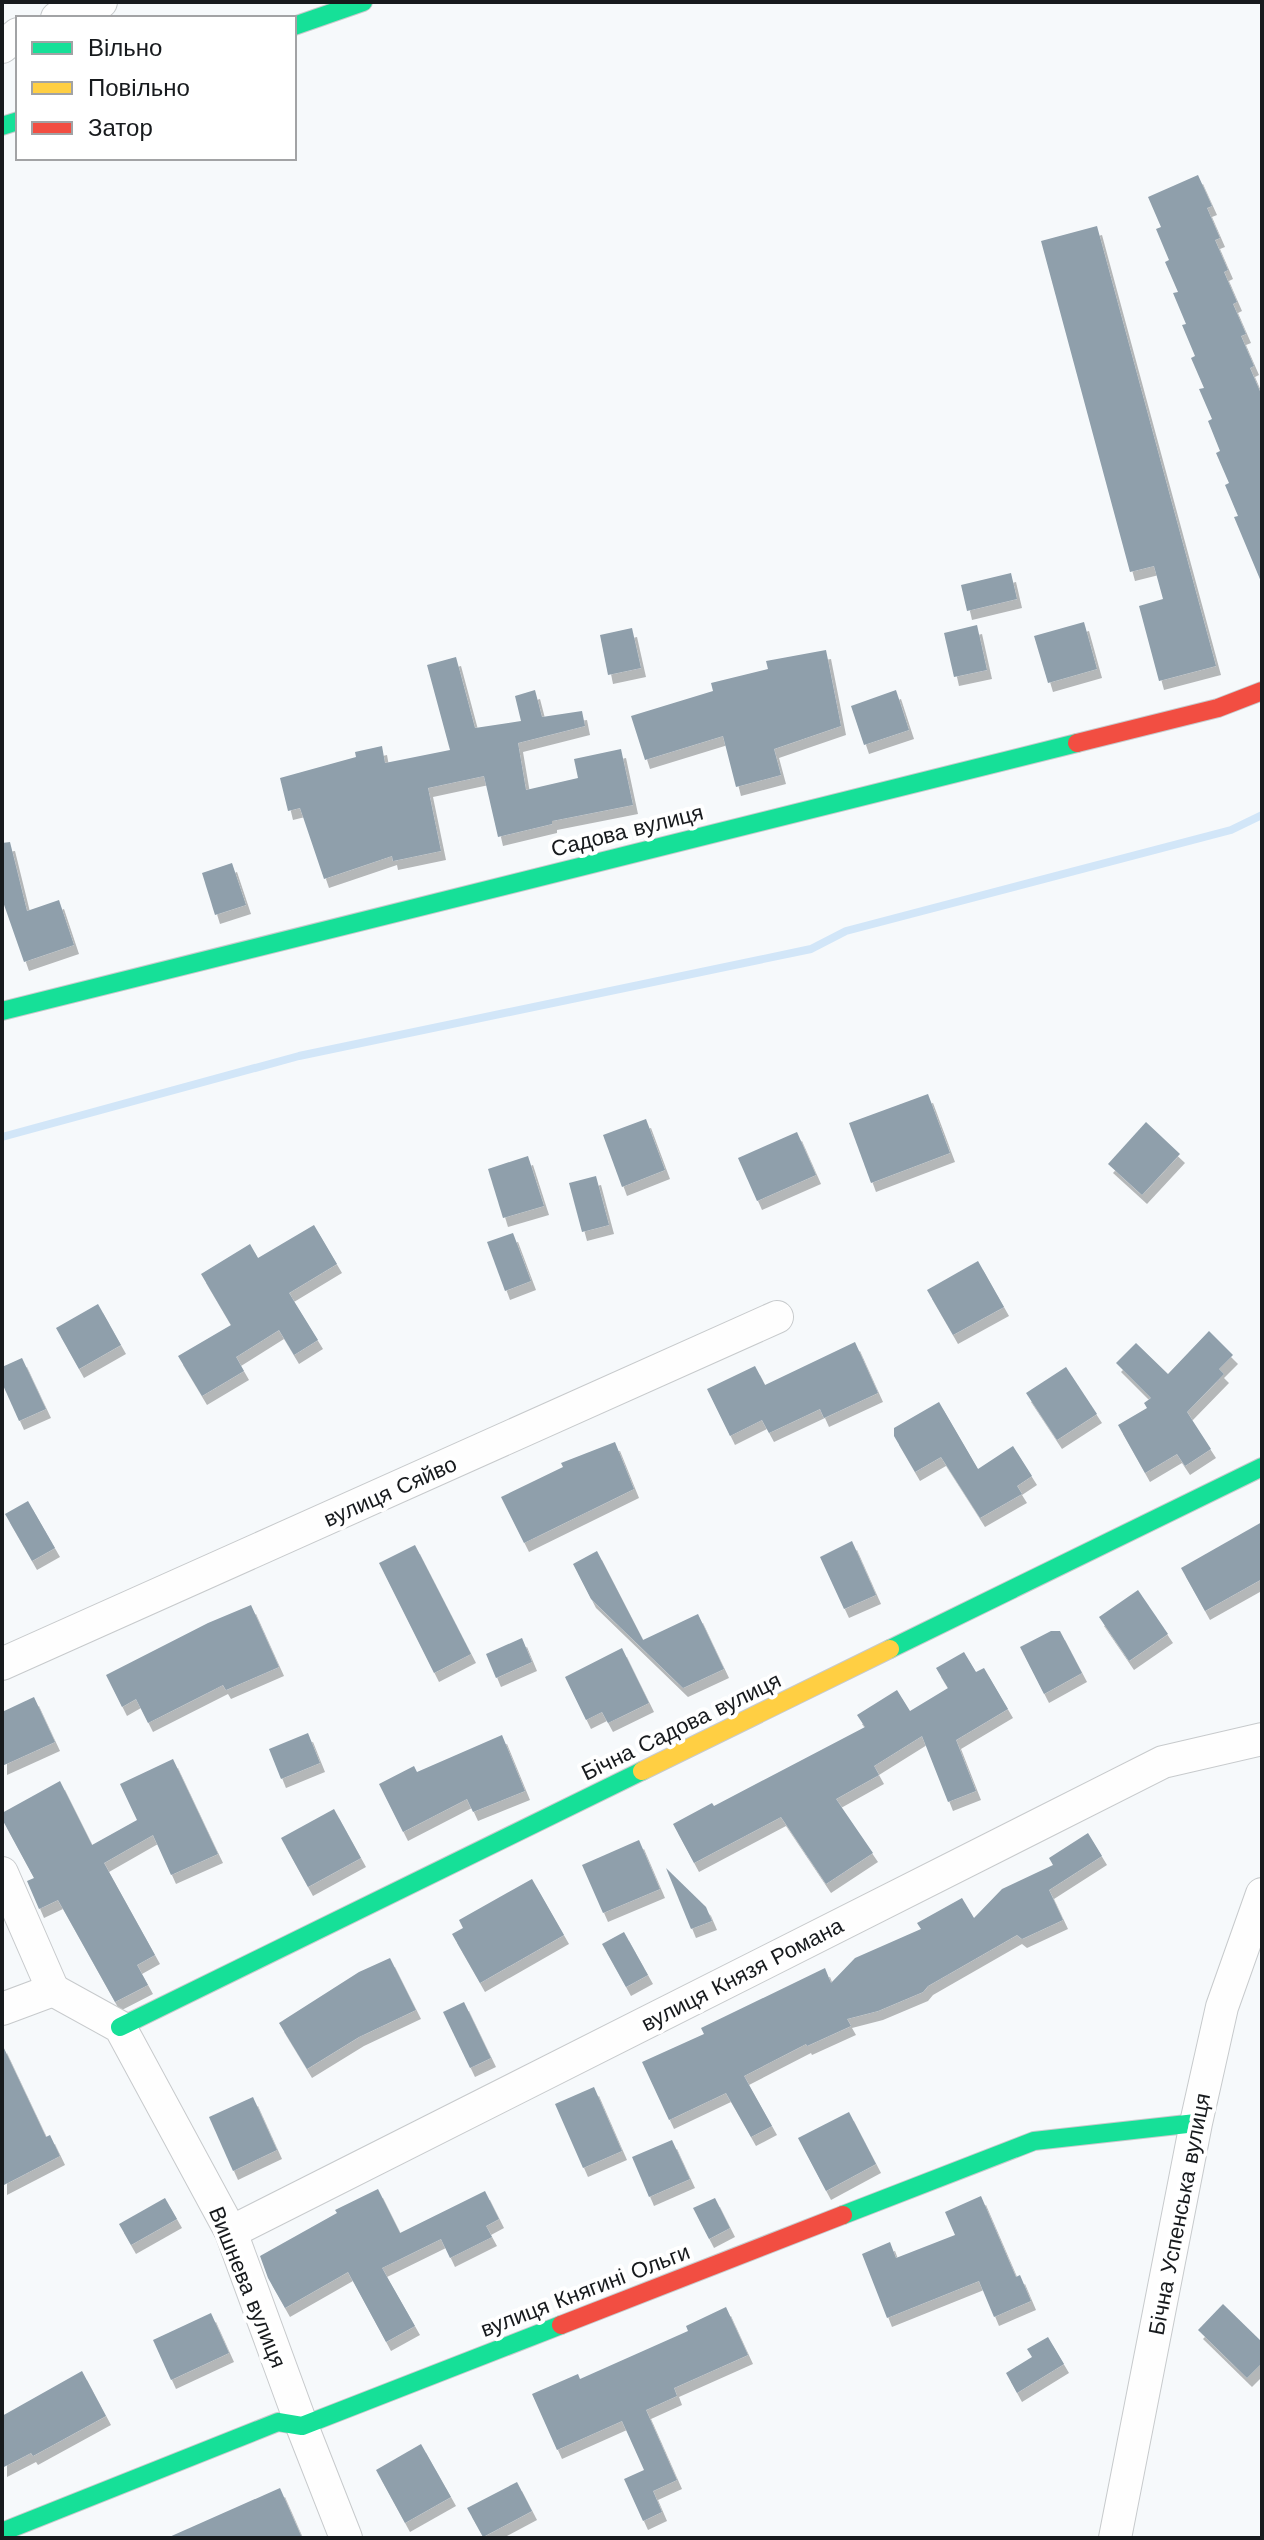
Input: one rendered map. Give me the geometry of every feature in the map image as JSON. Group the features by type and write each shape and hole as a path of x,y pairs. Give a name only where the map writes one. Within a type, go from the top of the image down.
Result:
{"main road":[{"path":"296,25 363,2"},
{"name":"Садова вулиця","path":"2,1011 1218,708 1262,691"},
{"name":"Бічна Садова вулиця","path":"120,2027 1262,1467"},
{"name":"вулиця Княгині Ольги","path":"2,2532 278,2422 302,2426 1034,2141 1196,2123"}],"street":[{"path":"62,16 101,2"},
{"name":"вулиця Сяйво","path":"2,1664 777,1317"},
{"name":"вулиця Князя Романа","path":"231,2232 1163,1762 1262,1739"},
{"path":"2,1873 53,1990 120,2027"},
{"name":"Бічна Успенська вулиця","path":"1115,2538 1196,2123 1222,2007 1262,1894"},
{"path":"2,2009 53,1990"},
{"name":"Вишнева вулиця","path":"120,2027 231,2232 346,2538"}],"building":[{"path":"1198,175 1212,206 1207,208 1220,238 1215,240 1228,270 1224,272 1237,302 1233,304 1246,334 1241,336 1262,396 1262,584 1234,517 1238,516 1225,485 1229,483 1216,453 1220,451 1208,421 1212,419 1199,389 1204,388 1191,358 1195,356 1173,293 1178,292 1156,229 1161,227 1148,197"},
{"path":"1097,226 1216,666 1159,681 1139,606 1163,599 1154,566 1130,572 1041,241"},
{"path":"1011,573 1017,599 967,611 961,585"},
{"path":"1084,622 1097,669 1048,683 1034,636"},
{"path":"977,625 987,670 954,677 944,633"},
{"path":"632,628 641,668 608,675 600,635"},
{"path":"826,650 841,726 774,749 781,775 736,787 723,736 645,760 631,716 713,691 711,683 768,669 766,661"},
{"path":"456,657 475,728 521,721 515,696 535,690 542,717 582,711 585,726 518,743 526,790 578,778 574,759 621,749 633,805 552,821 552,824 498,837 484,776 428,788 441,851 393,861 392,856 324,879 300,808 288,811 280,778 356,757 355,752 382,746 385,763 450,750 427,665"},
{"path":"896,690 909,730 864,745 851,706"},
{"path":"10,842 27,911 59,900 74,945 24,962 2,899 2,843"},
{"path":"232,863 246,905 215,915 202,873"},
{"path":"928,1094 950,1153 871,1183 849,1123"},
{"path":"646,1119 665,1170 622,1187 603,1135"},
{"path":"1146,1122 1180,1154 1142,1195 1108,1164"},
{"path":"797,1132 816,1175 757,1201 738,1158"},
{"path":"528,1156 544,1206 503,1218 488,1169"},
{"path":"596,1176 609,1225 582,1232 569,1183"},
{"path":"314,1225 337,1264 289,1293 318,1340 294,1355 279,1330 236,1357 244,1371 202,1396 178,1356 231,1325 201,1274 250,1244 258,1258"},
{"path":"513,1233 531,1281 505,1291 487,1242"},
{"path":"978,1261 1004,1307 953,1335 927,1290"},
{"path":"98,1304 121,1345 79,1369 56,1328"},
{"path":"1209,1331 1233,1355 1219,1369 1224,1374 1187,1412 1211,1449 1185,1466 1177,1454 1145,1473 1118,1425 1147,1408 1144,1403 1151,1398 1116,1363 1136,1343 1168,1374"},
{"path":"855,1342 878,1393 824,1418 820,1409 769,1433 762,1420 730,1436 707,1389 755,1366 765,1385"},
{"path":"22,1358 46,1409 19,1421 2,1383 2,1367"},
{"path":"1066,1367 1097,1414 1057,1440 1026,1393"},
{"path":"939,1402 978,1469 1013,1446 1032,1476 1017,1486 1022,1494 980,1518 941,1457 915,1472 894,1436 894,1428"},
{"path":"615,1442 634,1489 524,1543 501,1497 563,1467 561,1463"},
{"path":"28,1501 55,1548 32,1561 5,1514"},
{"path":"1262,1522 1262,1579 1205,1611 1181,1568"},
{"path":"852,1541 876,1595 844,1609 820,1557"},
{"path":"415,1545 471,1654 434,1673 379,1563"},
{"path":"597,1551 643,1640 698,1614 724,1669 683,1688 591,1599 573,1564"},
{"path":"1138,1590 1168,1634 1129,1661 1099,1617"},
{"path":"251,1605 279,1667 226,1690 223,1685 148,1723 136,1699 122,1707 106,1675 208,1623"},
{"path":"1051,1631 1060,1631 1082,1673 1044,1694 1020,1647"},
{"path":"522,1638 532,1662 496,1678 486,1654"},
{"path":"622,1648 649,1703 608,1723 602,1712 586,1720 565,1677"},
{"path":"964,1652 976,1672 984,1668 1008,1709 956,1740 976,1791 948,1802 922,1736 874,1766 879,1775 836,1799 873,1853 826,1884 781,1817 694,1863 673,1824 712,1803 714,1806 865,1727 857,1715 897,1690 910,1711 948,1688 936,1668"},
{"path":"34,1697 55,1742 2,1766 2,1712"},
{"path":"308,1733 320,1763 281,1779 269,1749"},
{"path":"502,1735 525,1791 473,1812 467,1799 403,1832 379,1784 414,1766 417,1772"},
{"path":"173,1759 218,1854 171,1875 153,1835 104,1863 155,1955 137,1965 148,1985 115,2002 58,1900 39,1909 27,1881 34,1878 2,1819 2,1813 60,1781 92,1845 137,1820 120,1784"},
{"path":"334,1809 361,1858 308,1887 281,1838"},
{"path":"1088,1833 1102,1856 1049,1890 1063,1920 1022,1939 1017,1935 928,1986 923,1992 878,2011 847,2019 851,2026 806,2044 744,2076 772,2126 751,2137 726,2093 669,2120 642,2062 704,2034 701,2028 825,1968 831,1983 855,1958 921,1929 917,1923 962,1898 974,1918 1002,1889 1053,1865 1049,1858"},
{"path":"639,1840 660,1889 603,1913 582,1865"},
{"path":"666,1868 706,1907 712,1921 691,1929"},
{"path":"532,1879 564,1935 480,1983 452,1934 463,1928 459,1920"},
{"path":"624,1932 648,1975 626,1987 602,1944"},
{"path":"390,1958 416,2010 359,2037 307,2069 279,2023 359,1972"},
{"path":"464,2002 491,2058 470,2068 443,2012"},
{"path":"2,2044 46,2137 50,2135 60,2156 2,2186"},
{"path":"594,2087 622,2151 583,2168 555,2104"},
{"path":"253,2097 277,2150 233,2171 209,2117"},
{"path":"849,2112 876,2164 826,2191 798,2138"},
{"path":"672,2140 690,2179 649,2197 632,2157"},
{"path":"378,2189 400,2233 485,2191 499,2219 486,2226 492,2237 450,2258 441,2239 382,2268 415,2326 386,2342 348,2272 285,2308 260,2256 337,2213 335,2210"},
{"path":"981,2196 1016,2277 1020,2275 1031,2301 994,2317 979,2281 887,2318 862,2254 890,2242 896,2258 955,2235 945,2212"},
{"path":"165,2198 177,2219 131,2245 119,2224"},
{"path":"715,2198 730,2228 709,2239 693,2208"},
{"path":"1223,2304 1262,2342 1262,2363 1247,2378 1198,2330"},
{"path":"726,2307 748,2355 674,2388 677,2396 646,2410 677,2480 653,2491 662,2512 643,2521 624,2479 644,2470 622,2421 557,2450 532,2394 578,2374 580,2379 688,2331 686,2326"},
{"path":"211,2313 229,2353 171,2380 153,2340"},
{"path":"1048,2337 1064,2364 1017,2393 1006,2373 1032,2357 1027,2349"},
{"path":"82,2371 106,2416 33,2456 31,2453 2,2468 2,2416"},
{"path":"421,2444 451,2497 405,2523 376,2470"},
{"path":"517,2482 532,2511 483,2537 467,2508"},
{"path":"280,2488 302,2538 167,2538"}],"waterway":[{"path":"2,1137 299,1056 811,949 846,931 1231,830 1262,815"}],"traffic: fast":[{"path":"296,25 363,2"},
{"path":"2,126 16,122"},
{"path":"2,1011 1077,743"},
{"path":"890,1649 1262,1467"},
{"path":"120,2027 642,1771"},
{"path":"843,2215 1034,2141 1196,2123"},
{"path":"2,2532 278,2422 302,2426 561,2325"}],"traffic: slow":[{"path":"642,1771 890,1649"}],"traffic: jam":[{"path":"1077,743 1218,708 1262,691"},
{"path":"561,2325 843,2215"}]}
